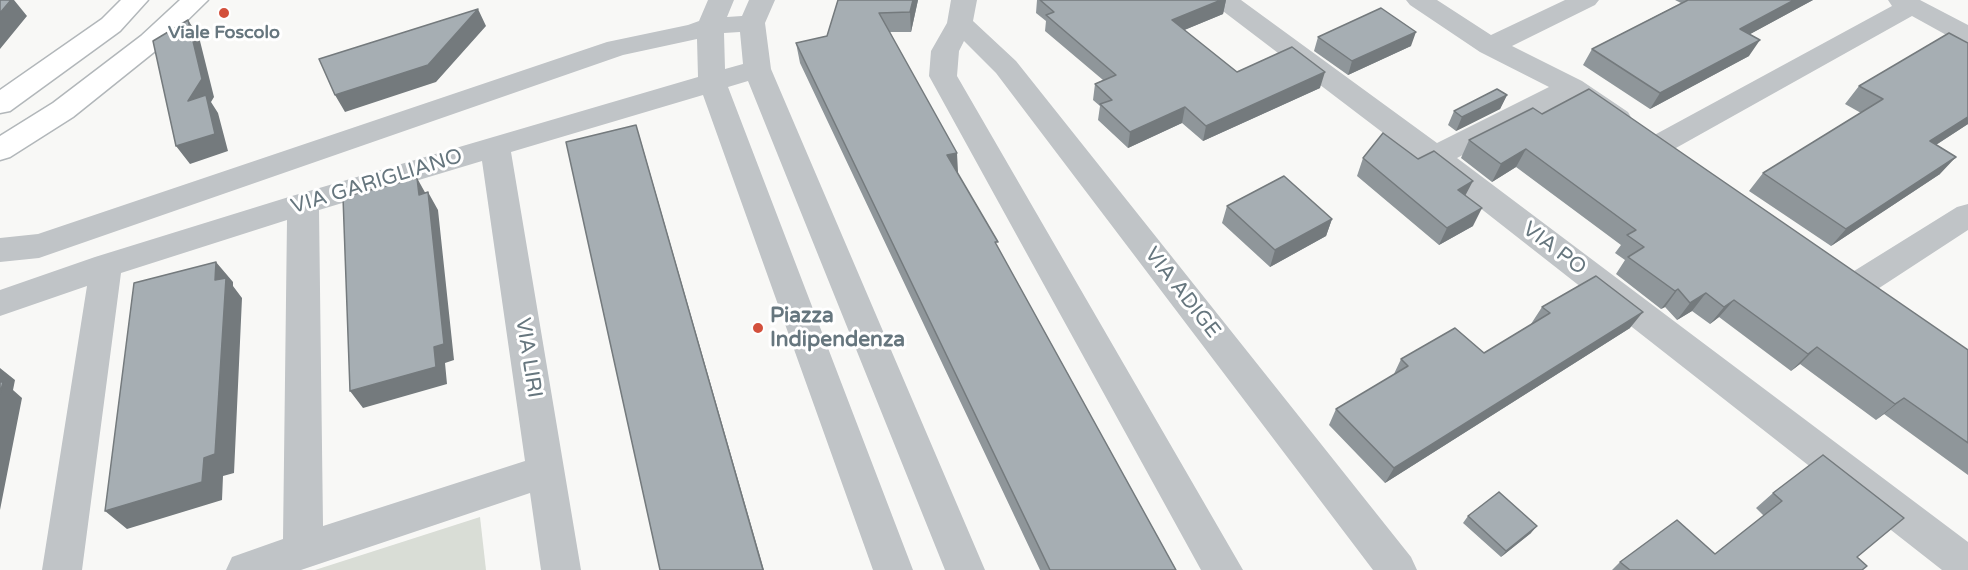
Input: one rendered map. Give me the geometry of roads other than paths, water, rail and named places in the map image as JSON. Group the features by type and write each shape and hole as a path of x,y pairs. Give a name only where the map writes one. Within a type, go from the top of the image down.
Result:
{"main road":[{"path":"0,104 111,25 135,0"},
{"path":"0,150 63,110 150,42 195,0"}],"street":[{"name":"VIA PO","path":"1224,0 1435,158 1968,566"},
{"path":"1419,0 1490,46 1572,87 1685,165"},
{"path":"1490,46 1586,0"},
{"path":"1657,146 1906,3 1968,36"},
{"name":"VIA ADIGE","path":"1223,570 943,76 945,51 962,11 1397,570"},
{"path":"0,250 39,246 617,48 694,33 715,13 757,12 757,69 965,570"},
{"path":"715,13 712,82 893,570"},
{"name":"VIA GARIGLIANO","path":"0,303 106,266 303,204 495,146 676,95 757,69"},
{"path":"1435,158 1572,87"},
{"name":"VIA LIRI","path":"495,146 561,570"},
{"path":"303,204 303,550"},
{"path":"1886,304 1849,278 1968,215"},
{"path":"62,570 106,266"},
{"path":"246,570 545,471"}],"place":[{"name":"Viale Foscolo","path":"224,13"},
{"name":"Piazza Indipendenza","path":"758,328"}]}
